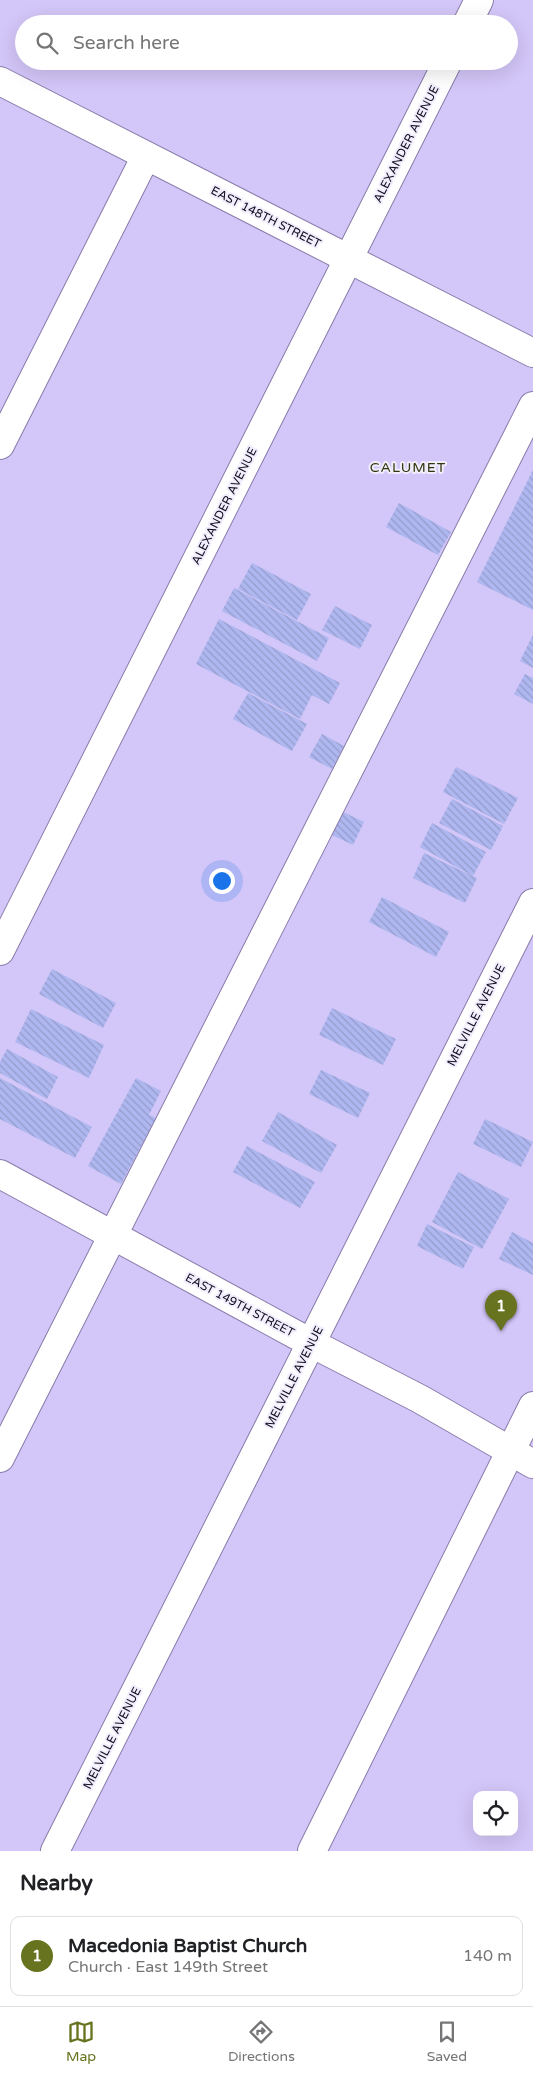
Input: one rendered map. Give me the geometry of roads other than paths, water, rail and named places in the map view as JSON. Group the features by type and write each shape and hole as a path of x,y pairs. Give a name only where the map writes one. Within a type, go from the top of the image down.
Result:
{"street":[{"path":"470,15 478,0"},
{"name":"ALEXANDER AVENUE","path":"0,951 443,70"},
{"name":"EAST 148TH STREET","path":"0,81 533,353"},
{"path":"0,446 146,156"},
{"path":"0,1458 533,406"},
{"name":"MELVILLE AVENUE","path":"55,1851 533,903"},
{"name":"EAST 149TH STREET","path":"0,1174 310,1343 420,1399 522,1458"},
{"path":"312,1851 522,1458 533,1406"}],"place":[{"name":"Macedonia Baptist Church","path":"501,1331"}],"district":[{"name":"CALUMET","path":"408,467"}]}
